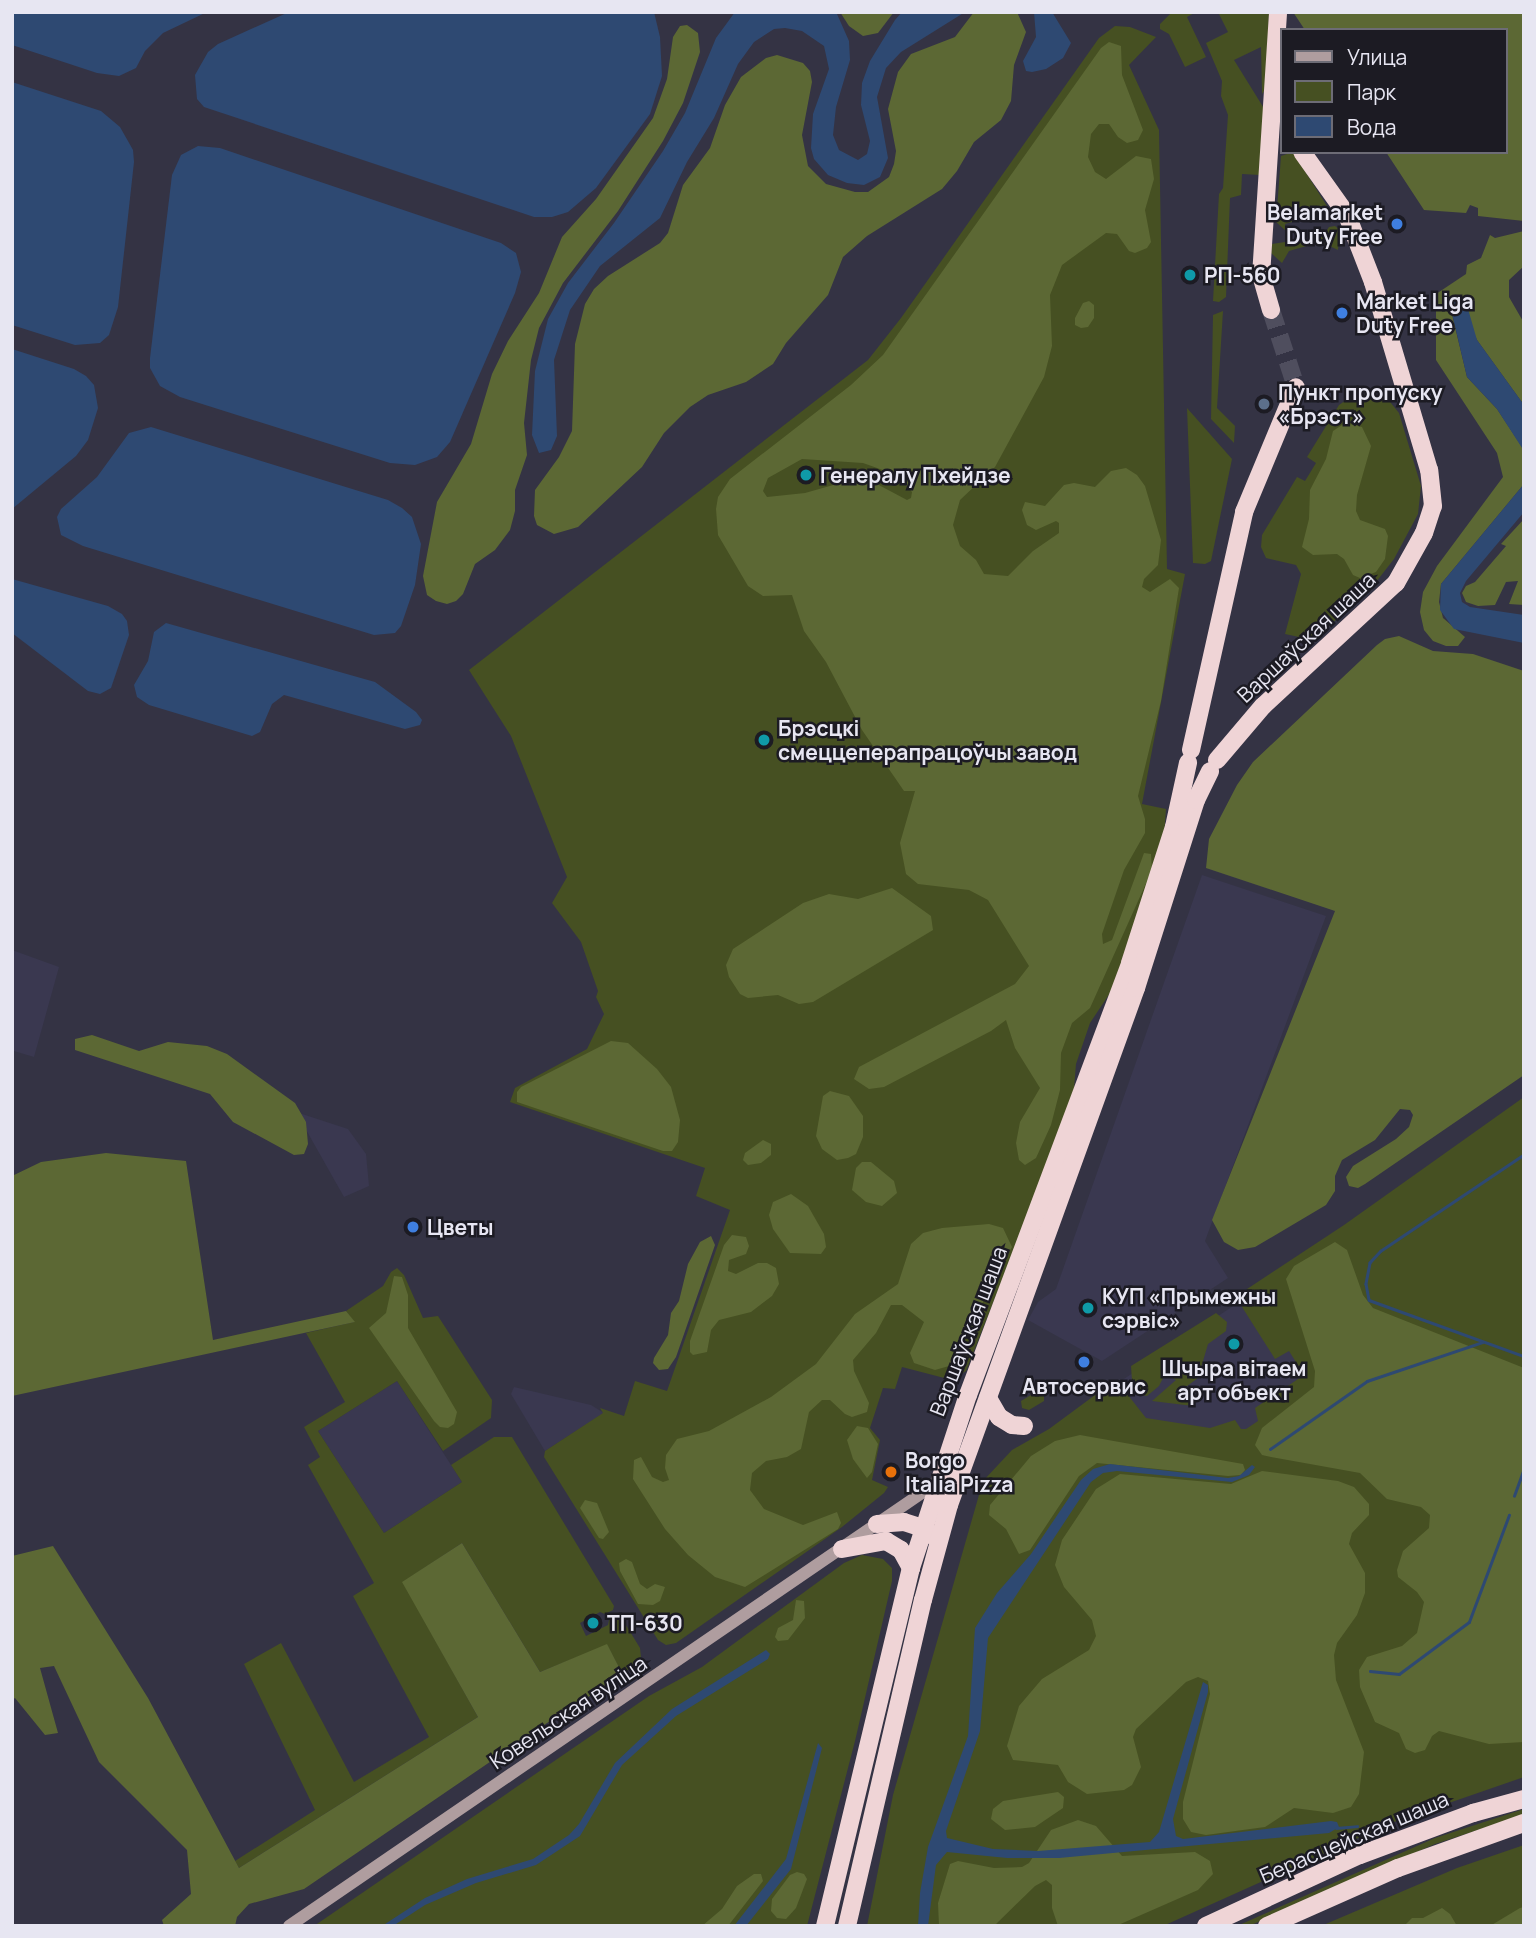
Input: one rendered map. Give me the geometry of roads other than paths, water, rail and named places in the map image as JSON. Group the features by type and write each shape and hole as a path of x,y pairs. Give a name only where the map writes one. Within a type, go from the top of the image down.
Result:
{"highway":[{"path":"1278,12 1280,38"},
{"path":"1271,310 1261,276 1278,12"},
{"name":"Варшаўская шаша","path":"825,1926 911,1568 938,1482 1136,988 1196,800 1213,766 1263,706 1396,583 1424,533 1433,506 1429,470 1373,282 1348,215 1303,154"},
{"name":"Варшаўская шаша","path":"847,1926 949,1504 1014,1326 1040,1231 1174,827 1244,512 1296,387"},
{"path":"1014,1326 1034,1318"},
{"path":"988,1398 999,1417 1013,1425 1024,1426"},
{"path":"877,1524 904,1522 923,1528 933,1542 935,1555"},
{"path":"842,1549 886,1541 901,1550 911,1568"},
{"name":"Берасцейская шаша","path":"1206,1926 1360,1855 1473,1812 1524,1799"},
{"path":"1267,1926 1398,1868 1524,1822"}],"main road":[{"name":"Ковельская вуліца","path":"289,1926 938,1482"}],"water":[{"path":"12,12 207,12 163,33 145,51 136,68 119,76 97,73 12,45"},
{"path":"289,12 654,12 660,37 662,76 650,114 596,188 568,212 552,217 534,217 204,107 197,99 195,75 208,52 218,44"},
{"path":"735,12 837,14 849,41 850,60 836,107 833,135 839,150 858,160 867,154 870,141 861,105 862,83 870,61 895,20 902,12 965,12 901,52 886,68 877,97 888,158 880,177 864,185 847,183 828,175 814,159 811,148 813,114 829,69 824,46 802,31 785,28 774,29 754,42 738,64 714,118 687,162 660,218 600,266 570,310 554,360 557,436 551,450 539,453 532,435 535,371 548,319 568,283 614,223 663,151 685,113 716,38"},
{"path":"1034,12 1052,12 1071,43 1063,58 1046,69 1032,72 1026,71 1023,61 1036,37"},
{"path":"12,82 101,111 120,127 133,150 134,162 118,307 109,335 100,343 75,345 12,325"},
{"path":"198,146 220,148 501,243 516,253 521,272 515,293 450,442 437,457 415,465 390,463 180,397 160,386 150,368 150,358 172,175 181,155"},
{"path":"1457,298 1466,302 1477,340 1524,405 1524,451 1497,409 1467,377 1451,309 1451,302"},
{"path":"12,349 74,369 86,376 94,385 98,408 88,440 76,456 12,509"},
{"path":"151,427 388,500 402,508 412,517 421,544 415,585 401,626 395,633 374,635 83,546 61,535 57,517 61,509 97,477 129,433"},
{"path":"1524,484 1524,512 1466,581 1460,593 1462,602 1470,607 1524,615 1524,643 1454,629 1440,610 1441,584"},
{"path":"12,579 108,606 122,614 127,621 129,635 111,688 100,694 88,691 12,633"},
{"path":"166,623 375,682 416,712 422,720 420,725 405,729 284,695 272,704 260,732 252,736 149,705 137,697 134,685 148,661 154,632"},
{"path":"1110,1464 1228,1478 1239,1476 1252,1465 1255,1467 1249,1475 1232,1482 1117,1471 1103,1473 1091,1482 988,1638 980,1731 946,1831 947,1838 993,1849 1038,1851 1150,1842 1159,1832 1203,1682 1208,1685 1208,1692 1173,1819 1176,1836 1183,1839 1331,1821 1337,1822 1339,1827 1329,1833 1059,1858 1007,1858 947,1852 936,1865 928,1926 918,1926 920,1893 928,1847 968,1736 975,1628 997,1593 1031,1554 1081,1480 1093,1469"},
{"path":"766,1650 770,1654 768,1659 676,1716 622,1765 580,1836 536,1865 476,1883 425,1905 393,1926 382,1926 425,1898 467,1879 533,1859 569,1835 579,1824 615,1763 672,1709"},
{"path":"818,1743 822,1748 791,1869 746,1926 734,1926 786,1859"}],"waterway":[{"path":"1524,1155 1381,1251 1370,1263 1366,1284 1369,1300 1524,1356"},
{"path":"1270,1449 1367,1381 1483,1342"},
{"path":"1514,1496 1524,1469"},
{"path":"1370,1671 1399,1674 1469,1622 1509,1515"},
{"path":"1336,1828 1357,1826"}],"tunnel":[{"path":"1271,310 1296,387"}],"place":[{"name":"Belamarket Duty Free","path":"1397,224"},
{"name":"РП-560","path":"1190,275"},
{"name":"Market Liga Duty Free","path":"1342,313"},
{"name":"Пункт пропуску «Брэст»","path":"1264,404"},
{"name":"Генералу Пхейдзе","path":"806,475"},
{"name":"Брэсцкі смеццеперапрацоўчы завод","path":"764,740"},
{"name":"Цветы","path":"413,1227"},
{"name":"КУП «Прымежны сэрвіс»","path":"1088,1308"},
{"name":"Шчыра вiтаем арт объект","path":"1234,1344"},
{"name":"Автосервис","path":"1084,1362"},
{"name":"Borgo Italia Pizza","path":"891,1472"},
{"name":"ТП-630","path":"593,1623"}]}
